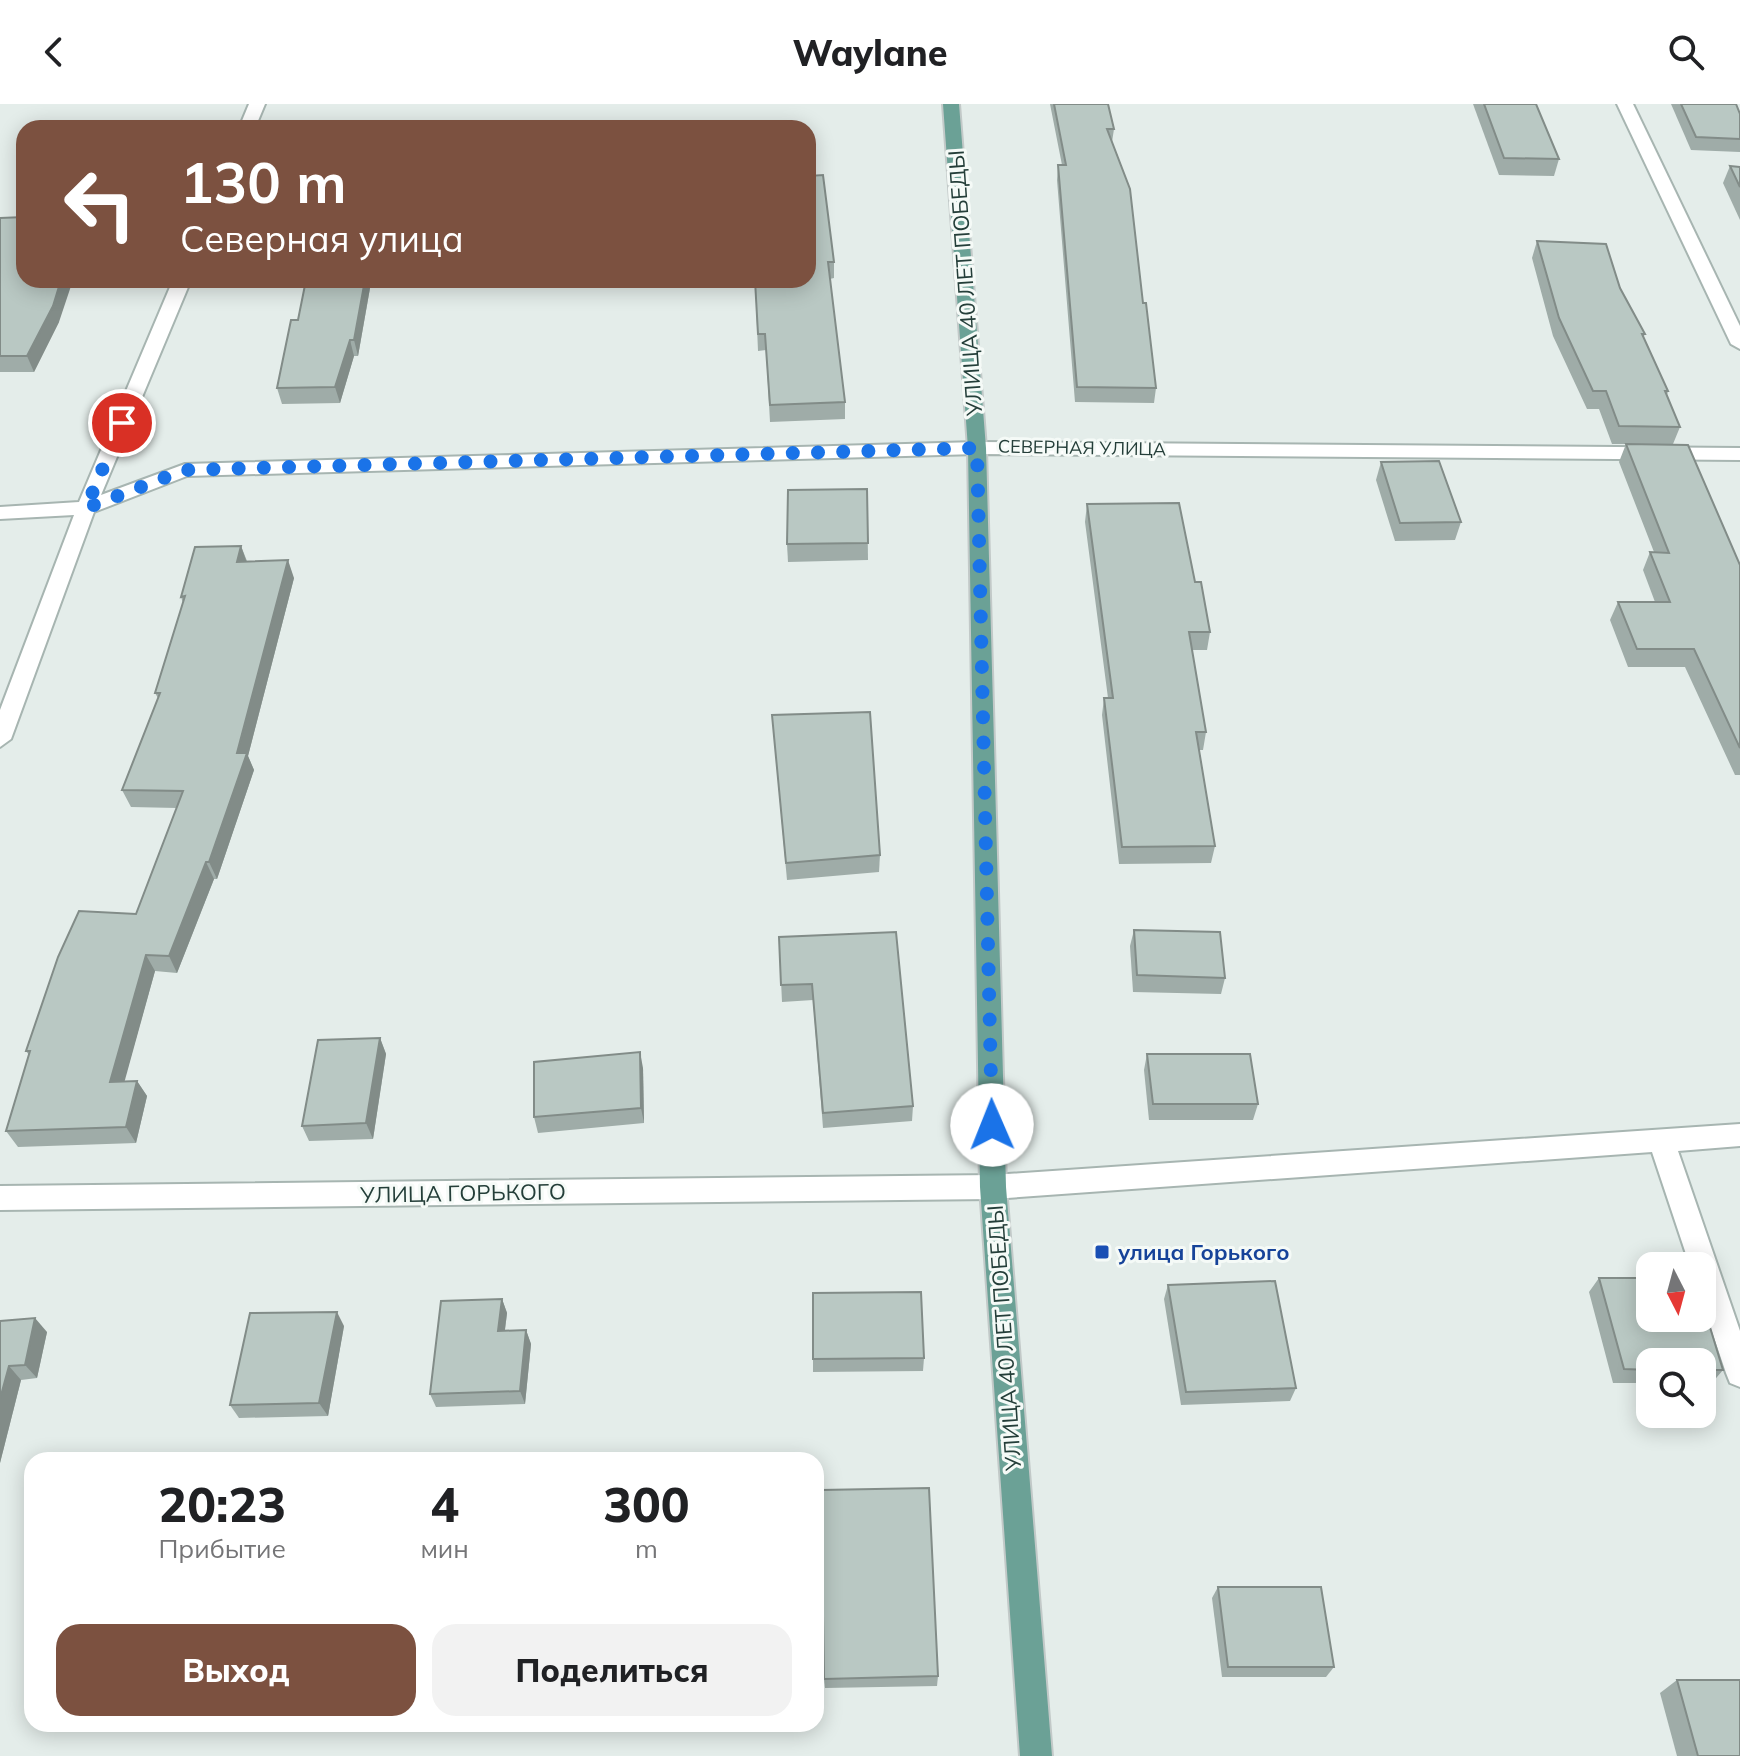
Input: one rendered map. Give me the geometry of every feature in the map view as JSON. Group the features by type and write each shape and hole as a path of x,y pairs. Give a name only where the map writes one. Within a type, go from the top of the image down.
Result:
{"main road":[{"name":"УЛИЦА 40 ЛЕТ ПОБЕДЫ","path":"951,104 977,448 993,1187 1036,1756"}],"street":[{"path":"1625,104 1740,344"},
{"path":"0,739 86,508 179,288"},
{"name":"СЕВЕРНАЯ УЛИЦА","path":"0,513 86,508 185,470 977,448 1740,454"},
{"name":"УЛИЦА ГОРЬКОГО","path":"0,1198 993,1187 1740,1135"},
{"path":"1662,1142 1740,1373"}],"building":[{"path":"1054,104 1108,104 1114,129 1107,129 1130,189 1156,388 1077,387 1058,165 1066,165"},
{"path":"1484,104 1536,104 1559,159 1504,158"},
{"path":"1681,104 1736,104 1740,114 1740,139 1696,137"},
{"path":"1730,166 1740,167 1740,187"},
{"path":"823,175 834,262 828,262 845,402 770,405 765,334 758,334 755,288 816,288 816,176"},
{"path":"16,217 16,288 59,288 53,306 27,356 0,356 0,218"},
{"path":"1537,241 1606,244 1620,288 1645,334 1642,334 1668,391 1665,391 1680,427 1619,426 1606,391 1593,391 1559,318"},
{"path":"304,288 364,288 354,340 350,340 335,387 277,388 291,320 298,320"},
{"path":"1626,444 1688,445 1740,565 1740,748 1694,649 1637,649 1618,602 1670,602 1650,552 1669,553"},
{"path":"1439,461 1461,522 1400,523 1381,462"},
{"path":"867,489 868,543 787,544 788,490"},
{"path":"1179,503 1195,582 1201,582 1210,632 1189,632 1206,732 1196,732 1215,846 1122,847 1104,698 1113,698 1087,504"},
{"path":"241,546 237,562 288,560 237,753 247,753 209,862 206,862 169,956 146,955 110,1082 137,1081 126,1127 6,1131 30,1051 26,1051 58,957 79,911 136,914 183,791 122,790 160,693 155,693 185,596 181,597 195,547"},
{"path":"870,712 880,855 786,863 772,715"},
{"path":"1134,930 1220,932 1225,978 1137,975"},
{"path":"896,932 913,1106 823,1113 812,984 781,985 779,937"},
{"path":"380,1038 366,1123 302,1126 318,1040"},
{"path":"640,1052 641,1108 534,1117 534,1062"},
{"path":"1147,1054 1250,1054 1258,1104 1153,1104"},
{"path":"1599,1278 1636,1278 1636,1332 1711,1332 1723,1370 1716,1370 1716,1348 1636,1348 1636,1369 1624,1369"},
{"path":"1275,1281 1296,1388 1186,1392 1168,1285"},
{"path":"921,1292 924,1358 813,1359 813,1293"},
{"path":"502,1299 498,1331 526,1330 520,1391 430,1394 441,1301"},
{"path":"337,1312 319,1403 230,1405 250,1313"},
{"path":"35,1318 25,1365 9,1366 0,1399 0,1321"},
{"path":"929,1488 938,1676 824,1679 824,1490"},
{"path":"1218,1587 1321,1587 1334,1667 1228,1667"},
{"path":"1677,1680 1740,1680 1740,1756 1698,1756"}],"place":[{"name":"улица Горького","path":"1102,1252"}],"route":[{"path":"122,423 86,508 185,470 977,448 992,1125"}]}
